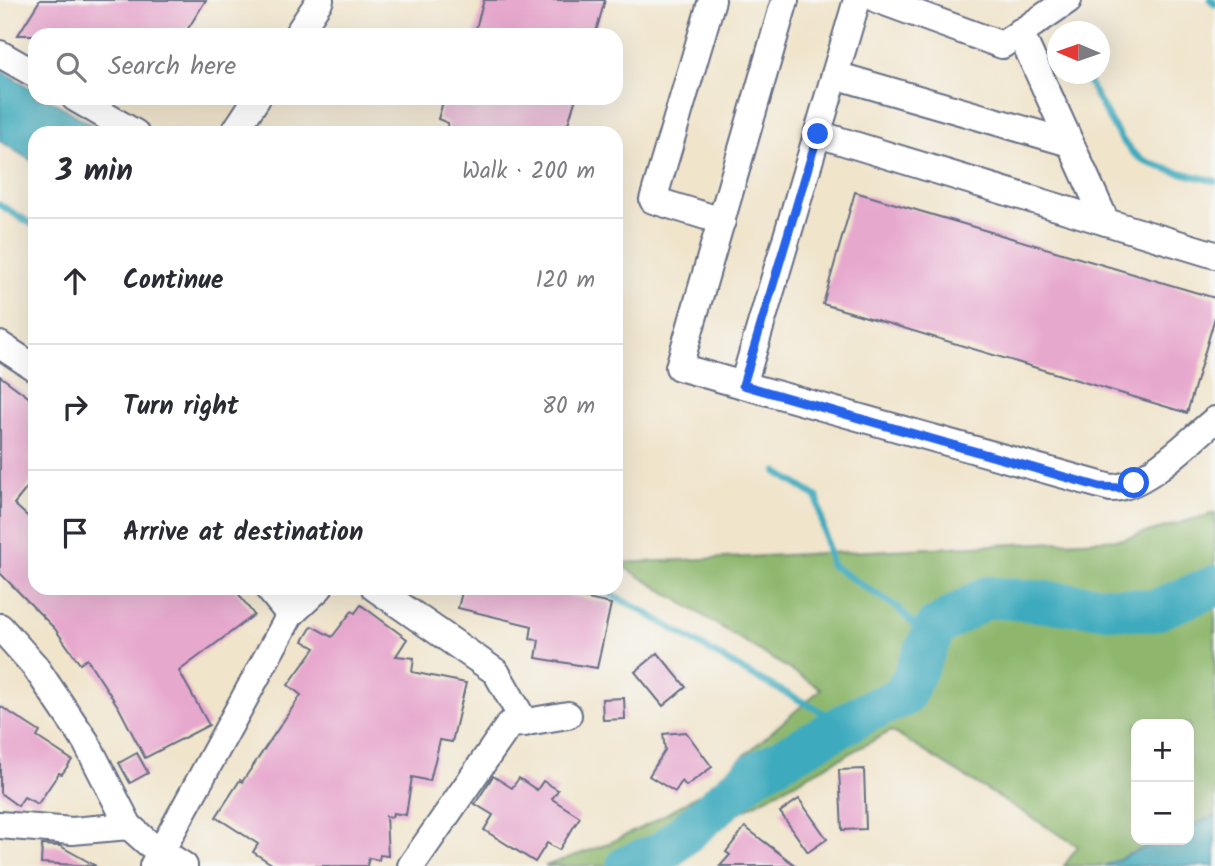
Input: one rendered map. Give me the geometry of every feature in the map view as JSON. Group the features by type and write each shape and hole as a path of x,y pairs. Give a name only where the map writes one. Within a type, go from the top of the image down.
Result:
{"lane":[{"path":"302,28 320,0"},
{"path":"712,0 653,200 722,221"},
{"path":"785,0 679,367 1111,488 1121,488 1147,475 1215,420"},
{"path":"743,385 857,0"},
{"path":"879,0 1002,46 1068,0"},
{"path":"1020,32 1106,222"},
{"path":"0,54 28,70"},
{"path":"835,75 1070,143"},
{"path":"87,105 123,126"},
{"path":"239,126 252,105"},
{"path":"818,134 1215,255"},
{"path":"0,345 28,363"},
{"path":"274,595 290,615"},
{"path":"157,859 290,615 311,595"},
{"path":"385,595 496,672 525,723"},
{"path":"0,627 34,665 86,741 130,826 148,843 157,859 184,866"},
{"path":"411,866 509,725 568,715"},
{"path":"0,825 72,831 130,826"}],"green space":[{"path":"1215,513 1215,866 1064,866 1078,846 891,731 742,811 672,866 545,866 605,845 649,824 701,793 821,689 623,566 623,563 1123,539"}],"water":[{"path":"0,69 28,87 28,105 59,105 93,126 28,126 28,159 0,141"},
{"path":"1215,815 1215,866 1104,866 1150,845 1194,845 1194,825"}],"building":[{"path":"40,0 206,0 188,28 28,28 28,35 18,35"},
{"path":"484,0 605,0 597,28 476,28"},
{"path":"442,105 574,105 567,126 447,126 448,123 438,119"},
{"path":"855,192 1215,298 1215,317 1187,413 823,304"},
{"path":"0,376 28,397 28,487 14,504 28,517 28,595 239,595 254,615 179,671 209,725 145,758 119,708 87,659 80,664 55,629 0,573"},
{"path":"461,595 569,595 611,604 597,668 536,658 539,640 530,639 532,626 458,608"},
{"path":"361,605 407,639 396,656 414,658 412,672 466,683 452,742 440,740 430,781 412,777 406,815 393,813 392,817 386,816 388,856 380,855 379,860 369,858 367,866 275,866 253,852 258,844 216,817 301,695 288,685 315,648 303,641 312,626 332,637 352,611 355,613"},
{"path":"658,653 686,687 663,706 635,672"},
{"path":"624,698 625,719 603,720 602,699"},
{"path":"0,706 40,732 37,737 72,760 62,774 59,773 38,804 24,797 18,806 0,793"},
{"path":"686,732 712,767 686,786 682,781 675,792 649,776 665,750 663,734"},
{"path":"137,753 148,773 130,783 119,763"},
{"path":"864,769 866,829 842,830 839,770"},
{"path":"493,776 512,788 519,778 537,790 543,781 558,790 552,799 580,817 559,850 547,843 535,862 484,830 493,815 475,804"},
{"path":"799,799 827,839 808,852 780,812"},
{"path":"745,827 796,866 720,866 730,855 726,852"},
{"path":"42,845 60,846 96,866 41,863"}],"waterway":[{"path":"1211,0 1215,4"},
{"path":"1090,84 1115,129 1137,156 1163,168 1215,181"},
{"path":"0,205 28,222"},
{"path":"777,472 817,497 831,565 898,608 929,641"},
{"path":"627,866 663,852 754,774 867,712 904,696 936,627 987,597 1153,611 1215,586"},
{"path":"612,595 744,671 845,724"}],"route":[{"path":"818,134 743,385 1100,487 1121,488 1134,483"}]}
